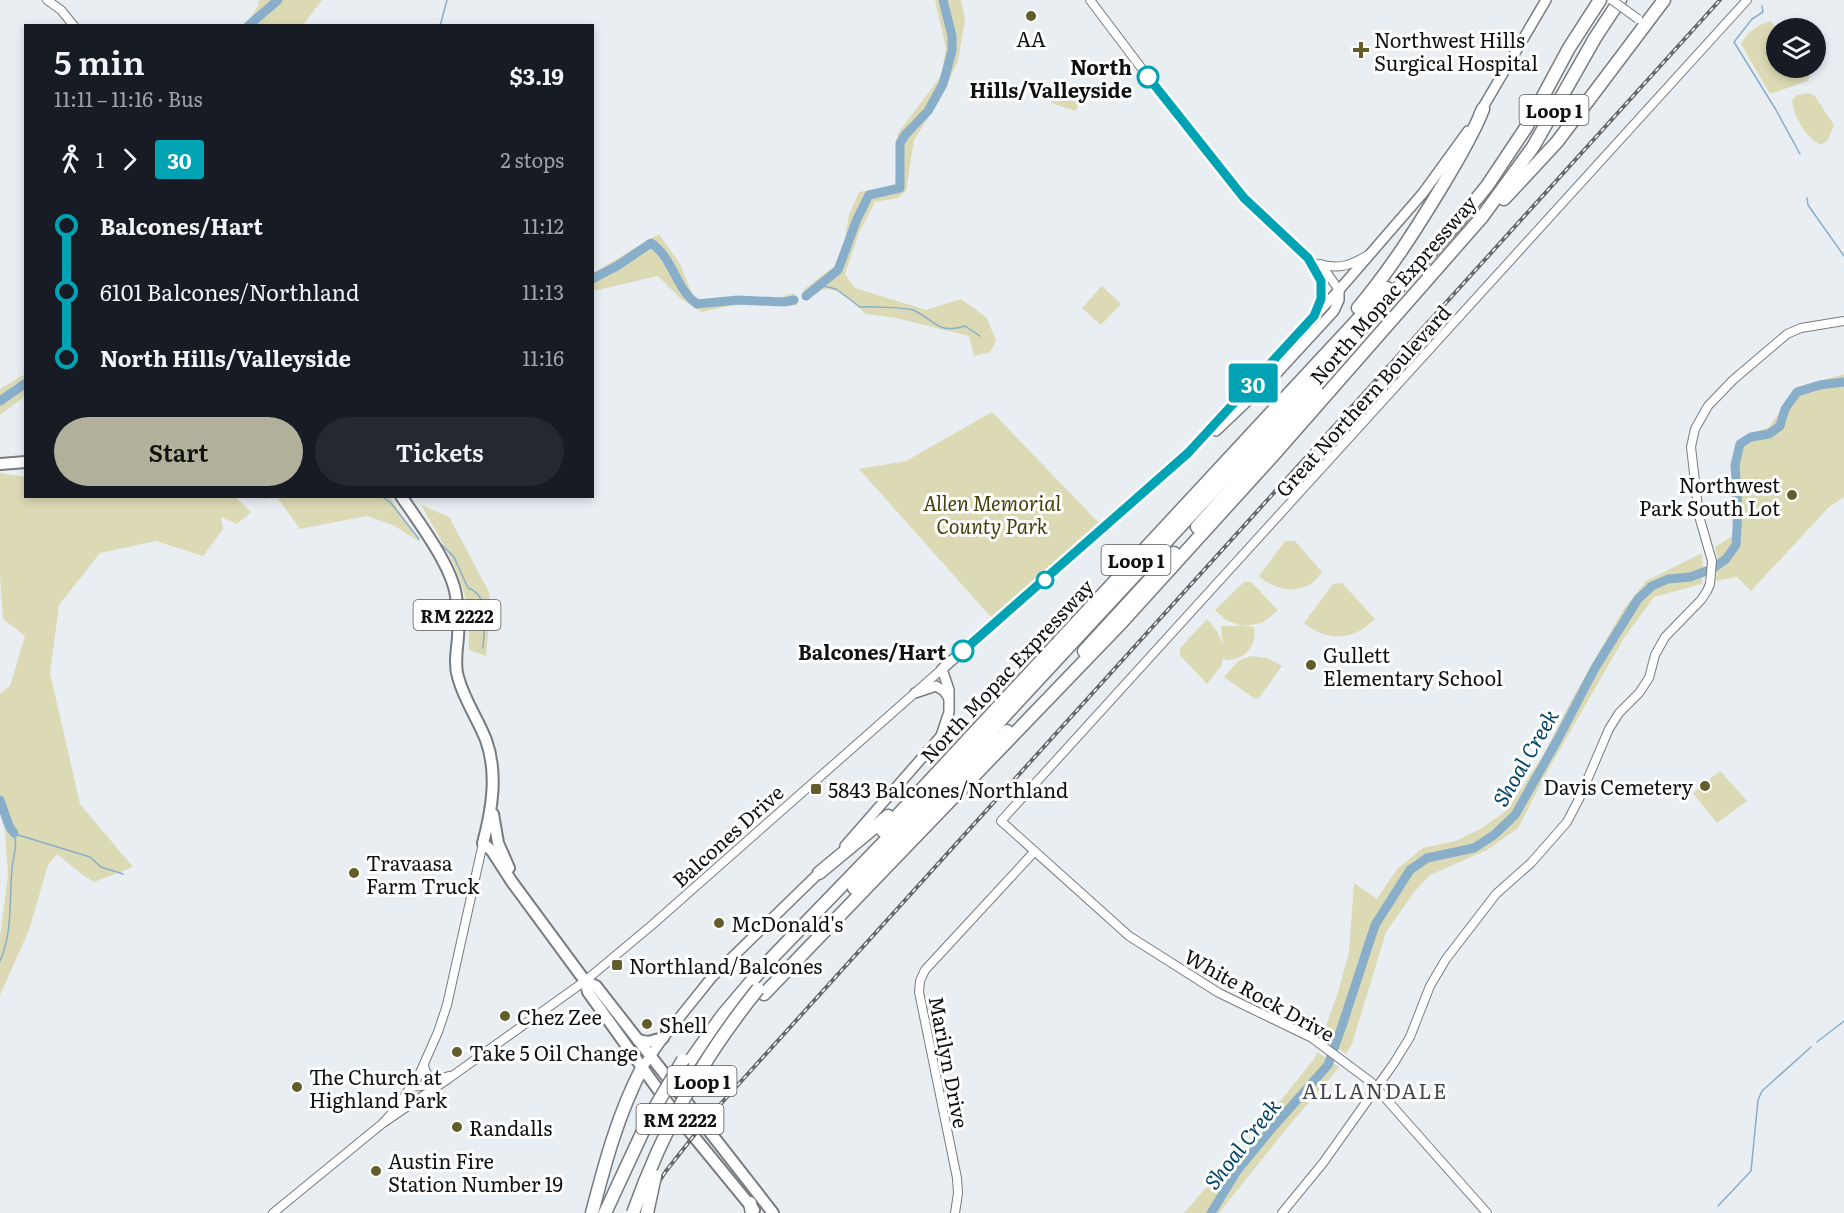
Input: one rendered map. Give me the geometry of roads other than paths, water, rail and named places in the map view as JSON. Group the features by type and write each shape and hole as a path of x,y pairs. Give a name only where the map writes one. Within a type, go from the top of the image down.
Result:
{"highway":[{"name":"North Mopac Expressway","path":"605,1213 630,1155 709,1023 759,963 1457,211 1505,147 1592,0"},
{"path":"685,1062 759,972 936,787 1264,436 1456,224 1502,165 1527,126 1569,48 1600,0"},
{"path":"633,1213 656,1152 679,1105 712,1050 761,992 936,804 1114,619 1421,277 1494,190 1534,130 1612,0"},
{"name":"North Mopac Expressway","path":"640,1213 674,1131 698,1088 761,992 1003,747 1122,622 1482,217 1533,147 1595,38 1620,0"},
{"path":"1482,217 1496,207 1550,150 1608,76 1641,21 1664,0"},
{"path":"1505,147 1518,135 1537,107"},
{"path":"1324,356 1330,340 1366,298 1422,220 1461,154 1483,109"},
{"path":"1231,501 1296,416"},
{"path":"936,787 994,721 1000,706"},
{"path":"936,804 1003,747"},
{"path":"819,873 917,793"},
{"path":"592,1213 611,1144 642,1068"},
{"path":"612,1213 653,1118"},
{"path":"647,1213 655,1176"}],"main road":[{"path":"1339,290 1423,193 1483,109 1545,1"},
{"name":"Balcones Drive","path":"942,669 1188,453 1339,290"},
{"name":"Balcones Drive","path":"1188,453 1206,441 1277,374 1334,311 1339,300 1339,290"},
{"path":"0,464 24,462"},
{"name":"RM 2222","path":"402,498 438,554 454,585 458,624 457,675 486,742 493,782 492,805 483,843 492,851 585,981 588,992 677,1116 753,1210"},
{"path":"642,1068 712,977 819,873 935,744 945,725 949,701 949,690 942,669"},
{"path":"915,693 937,686 944,691 949,701"},
{"name":"RM 2222","path":"492,805 498,843 518,890"},
{"name":"RM 2222","path":"585,981 596,986 773,1213"},
{"path":"638,1040 648,1042 663,1038"},
{"path":"627,1048 632,1068 632,1089"}],"street":[{"path":"47,0 61,10 72,24"},
{"path":"1090,0 1244,198 1327,273 1339,290"},
{"path":"1612,0 1641,21"},
{"name":"Great Northern Boulevard","path":"1001,821 1747,0"},
{"path":"1308,258 1329,267 1339,267 1352,264 1371,253"},
{"path":"1308,258 1321,281 1321,299 1314,316"},
{"path":"1282,1213 1323,1163 1378,1088 1410,1037 1438,971 1496,894 1531,863 1567,822 1609,729 1619,713 1639,693 1649,678 1655,656 1665,637 1701,600 1711,579 1712,561 1699,516 1691,447 1692,437 1699,422 1715,397 1787,334 1801,328 1844,321"},
{"name":"Balcones Drive","path":"411,1087 442,1083 585,981 652,925 942,669"},
{"name":"White Rock Drive","path":"1001,821 1129,936 1219,993 1295,1029 1323,1046 1378,1088 1487,1213"},
{"path":"382,1123 411,1087 424,1065 438,1032 447,1005 483,843"},
{"name":"Marilyn Drive","path":"955,1213 958,1193 957,1178 924,1025 919,992 920,981 925,970 1034,852"},
{"path":"424,1065 430,1078 442,1078 456,1074"},
{"path":"273,1213 382,1123 442,1083"}],"waterway":[{"path":"250,24 278,0"},
{"path":"441,24 447,0"},
{"path":"806,296 838,270 857,219 869,195 900,188 900,143 928,111 943,84 952,51 952,36 943,0"},
{"path":"1762,6 1763,12 1752,19 1734,42 1800,154"},
{"path":"1807,198 1808,205 1844,256"},
{"path":"594,278 617,266 651,243 665,257 684,290 697,304 738,300 784,302 794,300"},
{"path":"819,285 836,289 860,307 913,310 936,325 948,329 965,326 980,336"},
{"name":"Shoal Creek","path":"1211,1213 1237,1171 1328,1065 1375,925 1410,870 1427,858 1474,848 1494,835 1515,815 1595,668 1638,599 1652,586 1668,579 1690,577 1712,569 1726,559 1736,545 1738,510 1735,465 1740,444 1751,437 1769,434 1780,426 1785,409 1797,392 1820,385 1844,382"},
{"path":"0,401 24,384"},
{"path":"384,498 390,502 419,539"},
{"path":"441,544 454,557 468,588 475,592 483,605 485,622 483,648"},
{"path":"0,800 9,826 14,833"},
{"path":"0,961 9,927 14,833"},
{"path":"15,834 90,857 101,867 123,874"},
{"path":"1817,1042 1844,1021"},
{"path":"1718,1206 1751,1171 1758,1100 1762,1091 1811,1047"}],"railway":[{"path":"638,1213 666,1171 707,1119 1720,0"}],"place":[{"name":"AA","path":"1031,16"},
{"name":"Northwest Hills Surgical Hospital","path":"1361,50"},
{"name":"North Hills/Valleyside","path":"1148,77"},
{"name":"Northwest Park South Lot","path":"1792,495"},
{"name":"Balcones/Hart","path":"963,651"},
{"name":"Gullett Elementary School","path":"1311,665"},
{"name":"Davis Cemetery","path":"1705,786"},
{"name":"5843 Balcones/Northland","path":"816,789"},
{"name":"Travaasa Farm Truck","path":"354,873"},
{"name":"McDonald's","path":"719,923"},
{"name":"Northland/Balcones","path":"617,965"},
{"name":"Chez Zee","path":"505,1016"},
{"name":"Shell","path":"647,1024"},
{"name":"Take 5 Oil Change","path":"457,1052"},
{"name":"The Church at Highland Park","path":"297,1087"},
{"name":"Randalls","path":"457,1127"},
{"name":"Austin Fire Station Number 19","path":"376,1171"}],"district":[{"name":"ALLANDALE","path":"1375,1089"}],"park label":[{"name":"Allen Memorial County Park","path":"992,514"}]}
